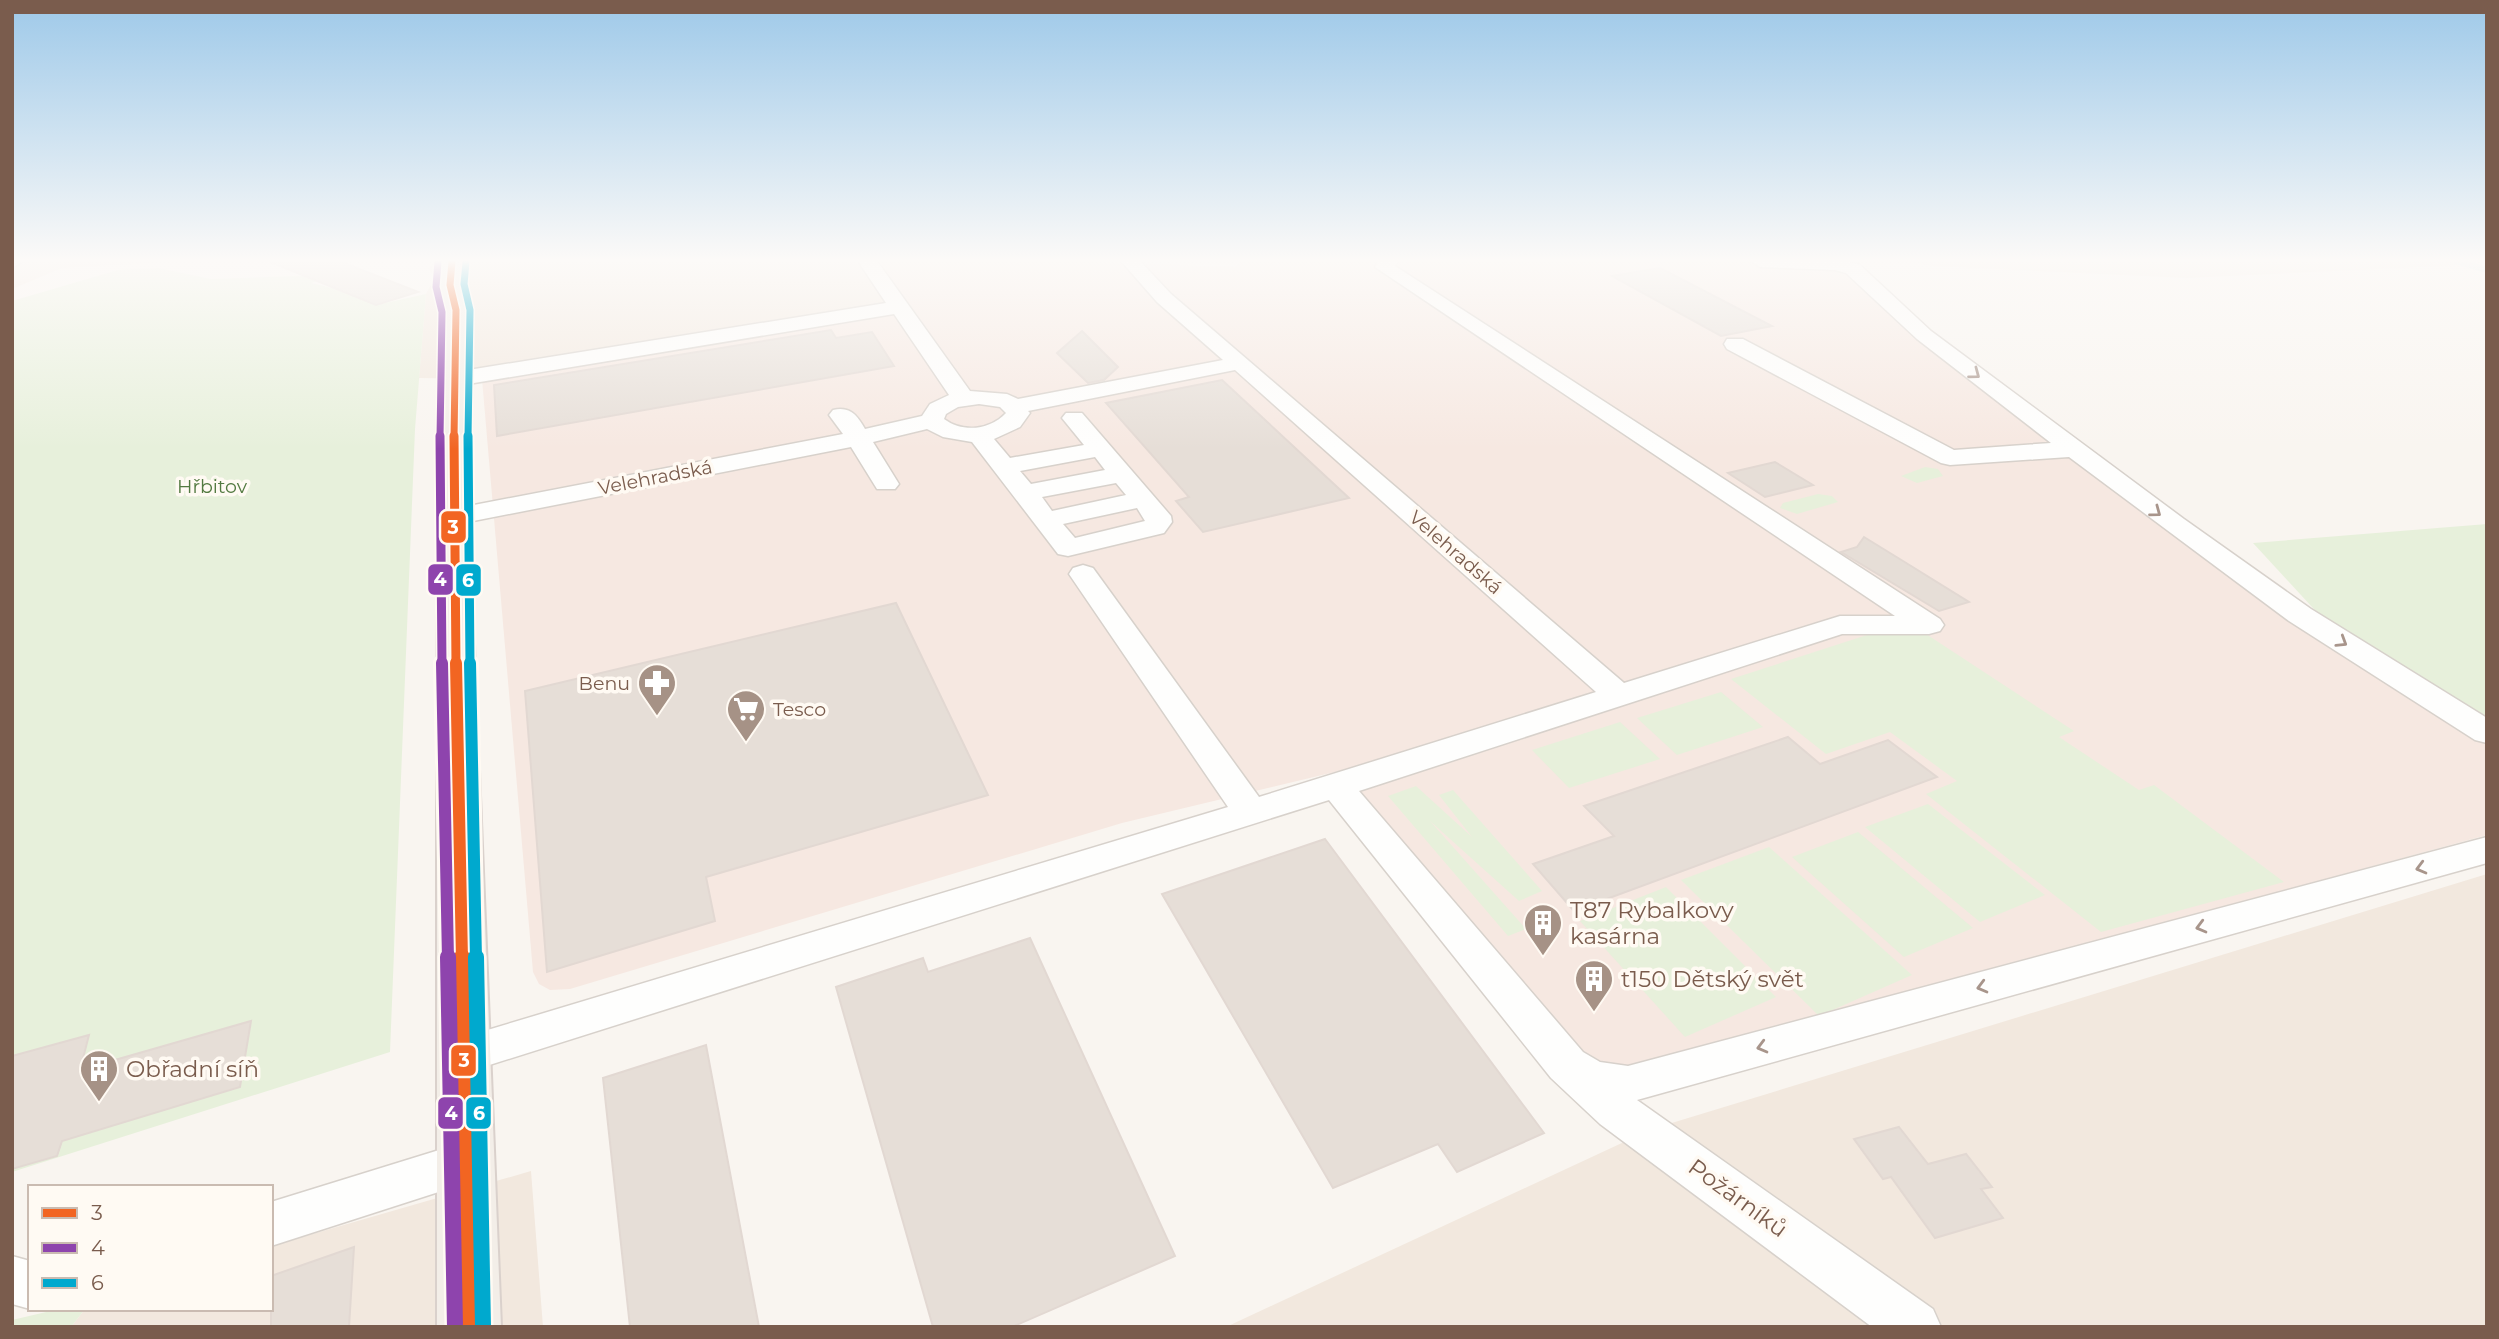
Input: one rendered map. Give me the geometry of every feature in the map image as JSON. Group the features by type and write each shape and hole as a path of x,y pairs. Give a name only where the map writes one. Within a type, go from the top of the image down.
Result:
{"main road":[{"path":"456,323 453,517 461,1056 469,1327"}],"street":[{"path":"456,379 798,323"},
{"path":"554,375 860,323"},
{"path":"910,323 963,398 995,398 1016,406 1240,363"},
{"name":"Velehradská","path":"1195,323 1619,695"},
{"path":"461,1056 1251,813 1840,625 1930,625 1470,323"},
{"path":"1912,323 2074,449 2300,615 2485,732"},
{"path":"1735,344 1950,458 2074,449"},
{"name":"Velehradská","path":"453,517 858,438 932,421 939,408 963,398"},
{"path":"932,421 948,432 978,434 1007,426 1018,413 1016,406"},
{"path":"841,415 847,419 886,484"},
{"path":"978,434 1006,466 1068,548 1154,527 1159,522 1158,516 1074,418"},
{"path":"1006,466 1100,449"},
{"path":"1025,493 1122,474"},
{"path":"1083,574 1251,813"},
{"name":"Požárníků","path":"1336,786 1567,1065 1616,1110 1914,1327"},
{"path":"1567,1065 1592,1080 1628,1084 2487,850"},
{"path":"273,1223 465,1163"}],"shaded area":[{"path":"424,323 823,323 482,379 419,378"},
{"path":"822,323 1917,323 2487,744 2487,835 1620,1071 1577,1052 1339,771 1122,823 570,989 550,990 539,984 533,972 482,379"},
{"path":"2487,874 2487,1327 1226,1327 1652,1129"},
{"path":"531,1171 543,1327 71,1327 83,1311 273,1311 273,1245"}],"green space":[{"name":"Hřbitov","path":"12,323 424,323 415,429 390,1052 12,1172"},
{"path":"1925,467 1938,469 1943,476 1917,483 1901,476"},
{"path":"1818,494 1832,496 1838,502 1797,514 1780,508 1783,503"},
{"path":"2487,524 2487,731 2323,619 2253,543"},
{"path":"1926,634 2074,731 2059,737 2139,790 2154,785 2284,882 2101,932 1926,794 1957,781 1890,732 1826,754 1731,679 1867,635"},
{"path":"1721,692 1763,727 1677,755 1637,718"},
{"path":"1620,722 1660,759 1569,788 1532,750"},
{"path":"1416,786 1472,837 1439,795 1453,790 1542,891 1519,901 1430,821 1526,929 1508,936 1388,796"},
{"path":"1928,804 2045,895 1980,922 1865,827"},
{"path":"1858,832 1973,928 1904,957 1792,857"},
{"path":"1769,847 1912,975 1819,1016 1681,880"},
{"path":"1666,887 1776,997 1685,1037 1580,921"},
{"path":"50,1311 83,1311 71,1327 12,1327 12,1320"}],"building":[{"path":"1698,323 1767,323 1772,326 1721,336"},
{"path":"831,330 836,338 872,332 894,366 497,436 494,385"},
{"path":"1082,331 1118,367 1104,380 1088,383 1057,353"},
{"path":"1222,380 1349,498 1203,532 1176,501 1189,497 1106,403"},
{"path":"1775,462 1813,485 1765,497 1728,473"},
{"path":"1864,537 1969,602 1939,611 1841,552 1857,547"},
{"name":"Tesco","path":"896,603 988,795 706,877 715,921 547,972 525,691"},
{"path":"1788,737 1820,764 1888,740 1937,777 1574,911 1533,864 1614,836 1584,806"},
{"path":"1325,839 1544,1133 1457,1172 1438,1144 1333,1188 1162,894"},
{"path":"1030,938 1175,1256 1012,1327 933,1327 836,987 923,958 928,972"},
{"name":"Obřadní síň","path":"251,1021 240,1087 62,1141 57,1156 12,1169 12,1056 89,1035 80,1070"},
{"path":"706,1045 759,1327 630,1327 603,1078"},
{"path":"1899,1127 1928,1164 1966,1154 1992,1187 1981,1189 2003,1218 1935,1238 1891,1177 1883,1179 1854,1139"},
{"path":"354,1247 349,1327 271,1327 273,1275"}],"transit line":[{"name":"4","path":"442,323 439,517 455,1327"},
{"name":"3","path":"456,323 453,517 469,1327"},
{"name":"6","path":"470,323 467,517 483,1327"}],"place":[{"name":"Benu","path":"657,717"},
{"name":"Tesco","path":"746,743"},
{"name":"T87 Rybalkovy kasárna","path":"1543,957"},
{"name":"t150 Dětský svět","path":"1594,1013"},
{"name":"Obřadní síň","path":"99,1103"}]}
